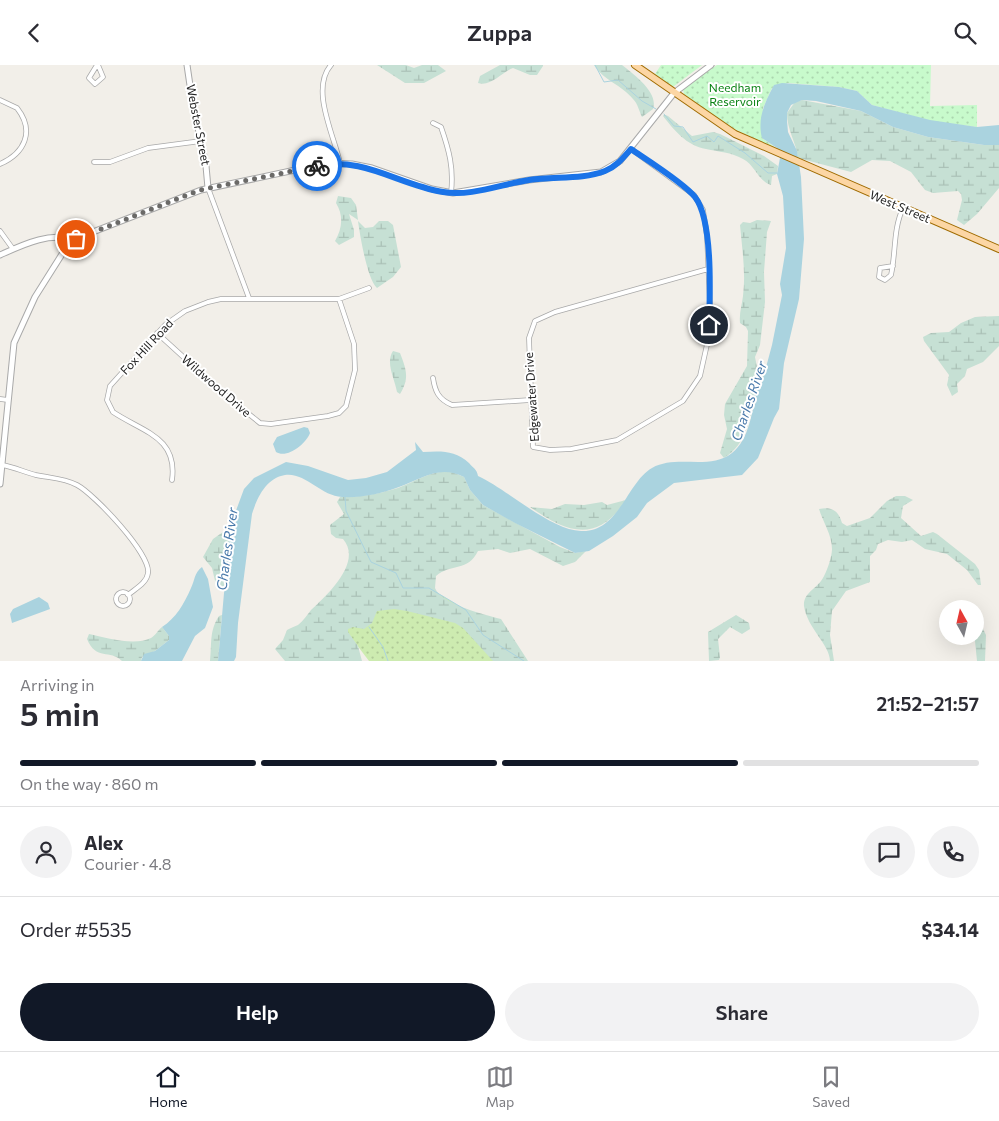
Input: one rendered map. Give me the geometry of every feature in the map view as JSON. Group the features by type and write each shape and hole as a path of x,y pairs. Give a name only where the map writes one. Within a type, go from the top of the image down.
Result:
{"main road":[{"name":"West Street","path":"635,65 724,128 776,153 999,249"}],"street":[{"path":"97,65 103,77 95,84 89,78 97,65"},
{"name":"Webster Street","path":"187,65 206,166 208,188 249,298"},
{"path":"331,65 324,75 322,95 340,163"},
{"path":"0,484 11,355 19,330 33,299 60,257 74,241 92,231 208,188 328,163 372,168 432,189 451,193 462,193 529,180 602,172 616,165 631,149 674,93 711,65"},
{"path":"0,99 17,108 27,129 24,145 13,156 0,164"},
{"path":"433,123 441,127 449,150 453,171 451,193"},
{"path":"94,162 110,162 148,148 201,141"},
{"name":"Edgewater Drive","path":"631,149 694,195 706,222 708,269 709,325 705,361 700,376 683,401 617,440 590,447 550,450 533,447 529,338 530,330 539,317 708,269"},
{"path":"893,266 899,220 903,208"},
{"path":"0,231 13,249"},
{"path":"0,255 46,239 63,238 74,241"},
{"name":"Fox Hill Road","path":"172,480 173,462 165,444 114,412 107,399 110,386 169,321 199,305 214,300 249,298 339,299 369,288"},
{"name":"Wildwood Drive","path":"158,333 258,422 268,425 328,416 341,412 346,406 355,370 354,345 339,299"},
{"path":"433,378 436,393 441,399 452,405 530,400"},
{"path":"0,399 8,400"},
{"path":"2,465 66,481 80,486 94,497 122,527 148,566 148,574 145,581 128,595"}],"green space":[{"path":"377,65 406,65 414,68 422,65 438,65 446,71 424,83 405,83"},
{"path":"500,65 543,66 537,75 530,75 513,68 492,81 483,84 478,83 480,76"},
{"path":"594,65 622,65 649,90 654,103 653,109 642,117 636,103 629,94 602,75"},
{"name":"Needham Reservoir","path":"661,65 702,65 673,87 655,74"},
{"name":"Needham Reservoir","path":"717,65 931,65 930,106 977,105 977,127 930,121 872,105 857,91 839,87 788,83 772,88 763,108 762,138 779,150 728,126 684,94 683,89 686,86"},
{"path":"802,100 861,111 893,127 928,137 984,145 999,145 999,188 977,214 964,225 957,220 962,200 961,194 958,191 933,193 925,190 911,172 890,161 872,160 851,172 798,158 788,125 787,113 795,102"},
{"path":"664,115 668,116 692,136 713,132 764,156 778,166 777,174 772,176 771,185 763,180 751,165 743,159 693,145 672,127"},
{"path":"338,196 351,198 356,205 358,220 349,214 354,237 339,245 335,241 341,222 339,208 336,203"},
{"path":"757,220 771,221 767,232 764,272 765,302 760,345 755,357 758,372 765,373 757,392 746,430 738,446 724,458 720,453 727,429 724,415 725,404 747,366 748,331 740,323 744,278 740,225 743,222 750,223"},
{"path":"358,221 365,228 373,227 379,221 388,221 393,225 401,267 393,277 377,288 367,267"},
{"path":"999,316 999,346 983,362 967,369 965,376 957,384 958,392 952,396 947,385 949,375 923,337 931,333 949,332 961,323 975,317"},
{"path":"393,351 400,353 405,369 405,383 400,394 397,392 390,366"},
{"path":"450,471 464,477 470,490 483,505 560,547 575,553 586,551 575,562 563,566 530,549 510,553 498,549 478,551 474,558 464,565 447,570 436,576 435,588 446,599 465,608 501,619 528,661 493,661 463,628 455,623 394,609 377,611 372,623 364,629 353,627 348,629 348,632 358,646 362,661 285,661 275,649 283,640 287,630 302,622 311,610 326,596 346,568 349,558 348,548 343,539 336,538 331,534 330,525 344,514 337,502 340,497 384,492 430,475"},
{"path":"896,496 905,496 913,500 903,506 901,518 921,536 933,532 937,534 975,564 979,570 981,585 978,585 967,570 947,554 925,549 912,540 902,542 888,540 878,544 876,550 870,556 870,582 846,591 832,611 830,635 834,661 830,661 826,649 809,622 804,606 807,595 825,575 832,552 831,539 819,509 828,508 834,510 839,515 842,523 847,526 870,518 887,501"},
{"path":"626,500 615,514 604,523 593,528 581,530 557,523 530,507 552,509 565,504 584,505 602,502 607,505"},
{"path":"233,525 228,548 226,591 220,591 216,585 212,568 203,557 213,539"},
{"path":"391,571 429,588 466,610 524,661 369,661 344,628"},
{"path":"222,615 218,661 210,661 214,627 219,616"},
{"path":"736,615 749,623 750,629 742,634 730,627 718,639 719,660 709,661 708,632"},
{"path":"162,627 169,636 169,640 155,651 142,657 141,661 122,661 99,652 91,646 87,639 89,634 120,641 144,640 152,637"},
{"path":"984,631 986,635 985,661 977,661 975,645 984,645"}],"water":[{"path":"782,83 839,87 857,91 872,105 930,120 977,127 999,125 999,145 984,145 928,137 893,127 861,111 816,101 802,100 791,105 787,113 788,132 797,151 801,177 804,239 799,299 784,363 779,409 758,458 742,475 674,483 647,503 637,517 613,536 589,551 575,553 483,505 470,490 464,477 455,473 439,472 385,492 349,497 334,496 306,480 292,475 278,477 263,490 252,514 238,623 236,657 234,661 218,661 228,548 234,516 244,489 254,478 286,462 308,466 348,480 366,478 387,472 416,450 415,442 423,452 442,452 464,459 475,469 478,476 542,517 569,529 581,531 594,529 605,524 614,516 643,475 652,468 672,462 713,461 732,453 738,447 747,432 757,390 761,386 782,295 780,284 786,248 783,196 777,174 780,158 777,148 762,138 760,124 765,104 774,85"},
{"path":"304,427 308,428 310,433 305,442 291,452 280,454 276,452 273,444 277,437"},
{"path":"202,567 208,579 213,607 205,628 195,636 182,661 141,661 144,654 155,651 169,640 169,636 162,627 179,610 196,574"},
{"path":"39,597 48,603 50,609 12,623 10,614 13,609"}],"waterway":[{"path":"595,65 604,82 618,80 642,101 656,109"},
{"path":"664,114 674,126 683,127 693,142 707,136 714,142 718,136 745,153 768,173 777,173"},
{"path":"345,497 346,511 371,562 396,573 403,588 429,588 466,610 483,635 524,661"},
{"path":"369,627 383,647 388,661"}],"way so far":[{"path":"76,239 92,231 200,190 317,166"}],"route":[{"path":"317,166 328,163 352,164 372,168 442,192 462,193 529,180 589,175 602,172 616,165 631,149 694,195 703,210 707,236 709,325"}],"water label":[{"name":"Charles River","path":"749,401"},
{"name":"Charles River","path":"227,549"}]}
